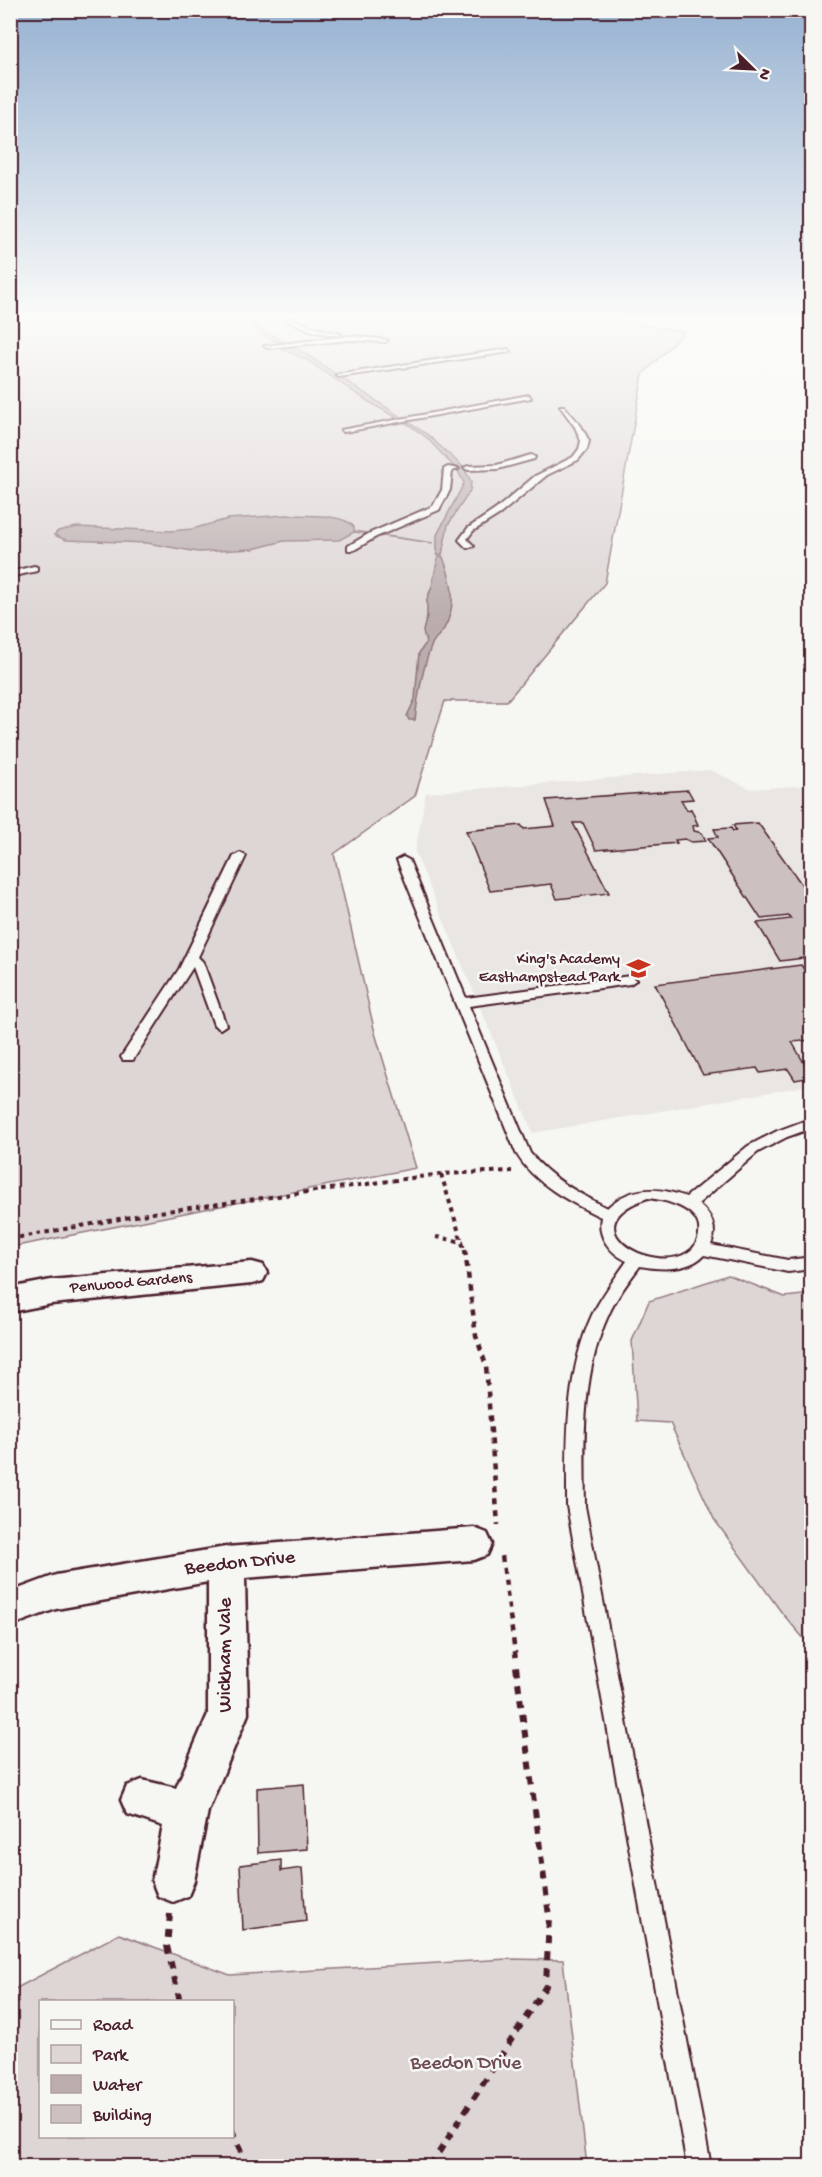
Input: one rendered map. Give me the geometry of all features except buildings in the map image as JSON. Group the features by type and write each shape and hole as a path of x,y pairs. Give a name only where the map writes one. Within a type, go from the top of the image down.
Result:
{"street":[{"name":"Penwood Gardens","path":"10,1300 51,1292 252,1273"},
{"name":"Beedon Drive","path":"10,1609 56,1592 226,1563 492,1543"},
{"name":"Wickham Vale","path":"173,1881 187,1811 228,1714 226,1563"},
{"path":"142,1800 187,1811"}],"lane":[{"path":"344,430 414,418"},
{"path":"470,546 462,540 468,531 506,507 545,472 575,459 582,453 585,441 571,418"},
{"path":"468,468 498,467 531,457"},
{"path":"351,548 373,535 436,508 441,503 447,484 448,469 455,469"},
{"path":"10,575 34,569"},
{"path":"128,1057 170,994 191,957 240,856"},
{"path":"404,860 513,1131 526,1157 537,1170 587,1204 609,1215"},
{"path":"191,957 197,962 220,1024"},
{"path":"461,1003 630,980"},
{"path":"688,1204 753,1149 782,1134 812,1123"},
{"path":"647,1193 675,1197 688,1204 699,1214 706,1225 707,1238 702,1249 691,1259 674,1264 657,1265 636,1260 619,1250 610,1238 607,1227 609,1215 618,1203 631,1196 647,1193"},
{"path":"702,1249 788,1266 812,1263"},
{"path":"636,1260 614,1291 597,1322 589,1349 581,1387 575,1439 576,1506 699,2166"}],"path":[{"path":"10,1239 152,1213 441,1174 537,1170"},
{"path":"430,2166 546,1986 549,1916 492,1543 494,1496 486,1365 476,1336 464,1242 441,1174"},
{"path":"436,1237 464,1242"},
{"path":"173,1881 167,1946 180,2000"},
{"path":"234,2135 247,2166"}],"shaded area":[{"name":"King's Academy Easthampstead Park","path":"710,770 751,789 811,785 811,1085 533,1133 415,852 426,793"}],"green space":[{"path":"11,418 635,418 605,583 507,701 445,701 415,796 334,854 375,1033 416,1168 11,1247"},
{"path":"728,1275 785,1297 811,1294 811,1647 782,1613 714,1519 670,1423 637,1421 632,1341 649,1301"},
{"name":"Beedon Drive","path":"119,1934 230,1975 508,1959 563,1960 587,2166 11,2166 11,1991"}],"water":[{"path":"396,418 402,418 428,435 464,468 471,482 470,491 448,525 442,555 437,555 437,535 464,483 458,471 427,438"},
{"path":"286,515 333,517 349,523 354,527 354,531 433,543 354,532 339,540 284,541 253,549 198,552 147,543 66,540 54,535 58,531 77,527 171,531 192,529 228,519"},
{"path":"438,557 443,557 449,575 452,593 451,611 444,629 432,644 423,674 415,720 409,720 407,716 415,699 419,653 426,643 423,631 427,616 427,599"}],"place":[{"name":"King's Academy Easthampstead Park","path":"638,969"}]}
